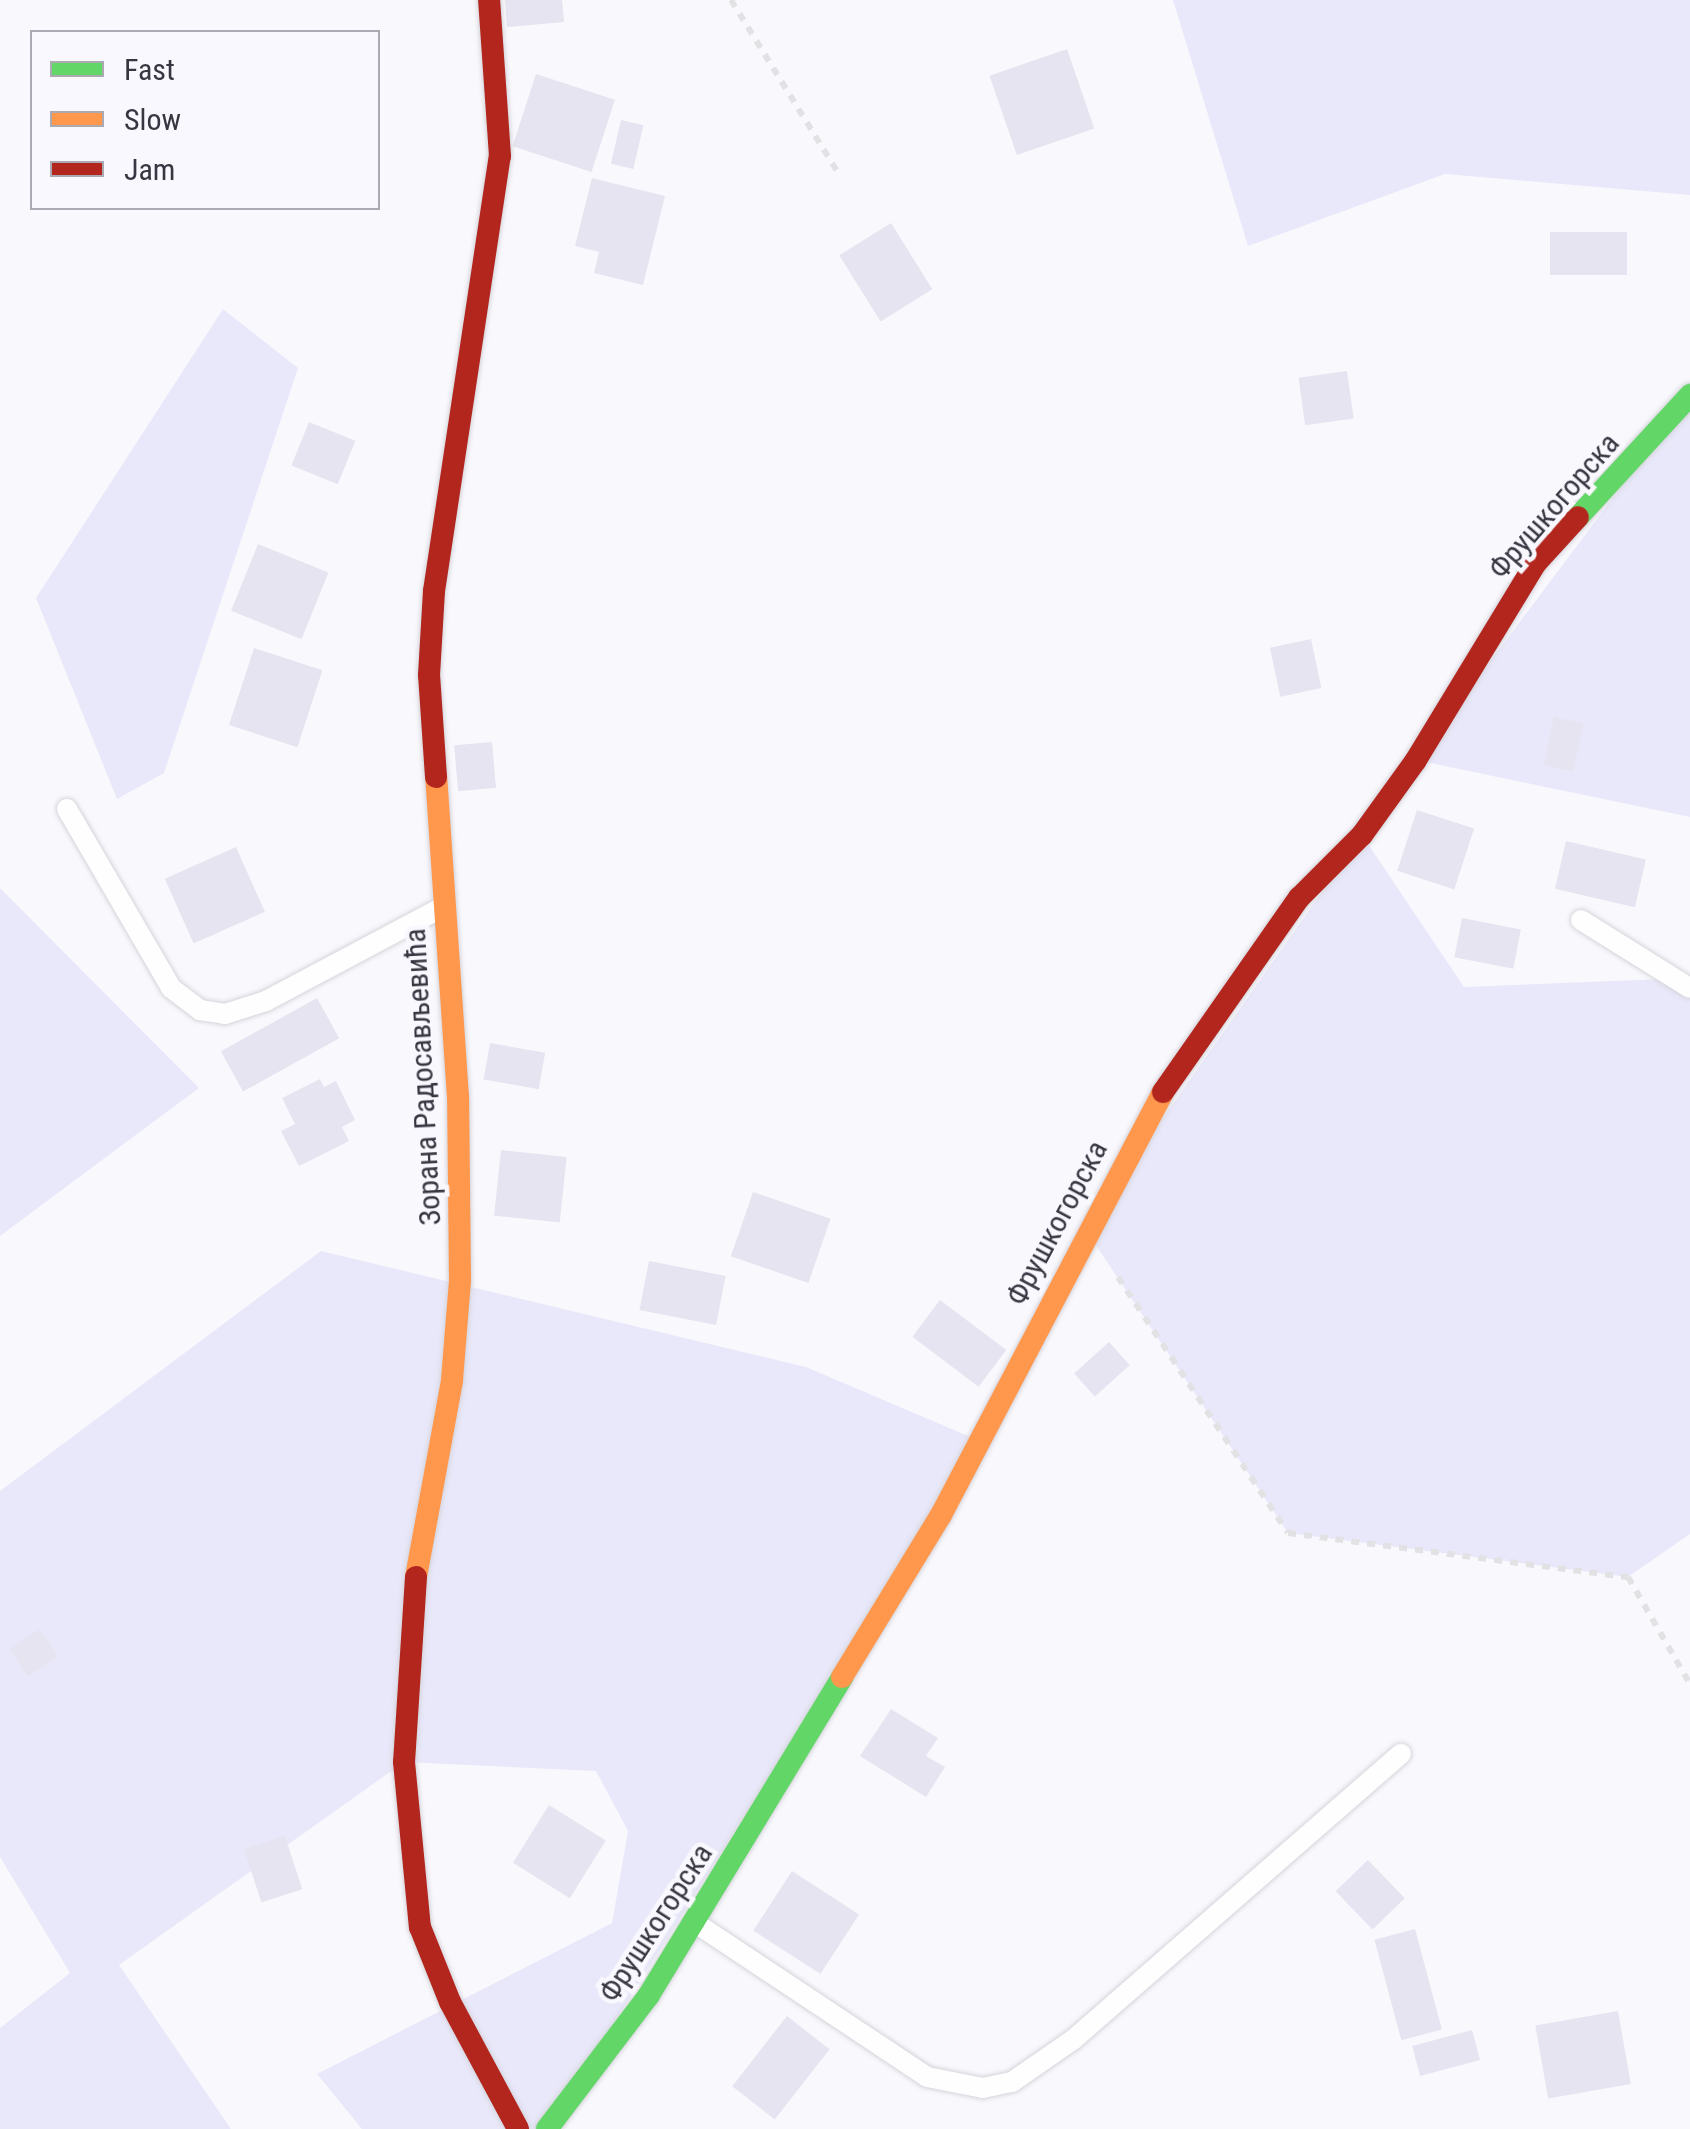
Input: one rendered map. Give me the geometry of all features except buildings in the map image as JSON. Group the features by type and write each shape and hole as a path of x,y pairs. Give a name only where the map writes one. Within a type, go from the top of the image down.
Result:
{"street":[{"name":"Зорана Радосављевића","path":"489,0 500,156 434,591 429,675 445,906 460,1280 452,1380 418,1544 404,1762 420,1927 450,2002 518,2129"},
{"name":"Фрушкогорска","path":"547,2129 649,1995 942,1516 1150,1110 1234,985 1299,898 1362,835 1536,563 1690,395"}],"lane":[{"path":"67,809 170,988 200,1010 225,1014 266,1001 445,906"},
{"path":"1581,920 1690,988"},
{"path":"695,1923 927,2077 983,2088 1012,2082 1074,2039 1401,1754"}],"path":[{"path":"731,0 839,174"},
{"path":"1086,1229 1288,1533 1628,1577 1690,1684"}],"shaded area":[{"path":"1173,0 1690,0 1690,195 1445,174 1248,246"},
{"path":"223,309 298,368 164,773 117,799 36,598"},
{"path":"1690,395 1690,817 1416,760"},
{"path":"1362,835 1464,987 1690,978 1690,1534 1628,1577 1288,1533 1085,1229"},
{"path":"0,888 199,1088 0,1236"},
{"path":"321,1251 806,1367 980,1441 547,2129 362,2129 317,2074 612,1923 628,1831 596,1771 404,1762 119,1965 231,2129 0,2129 0,2028 70,1973 0,1857 0,1491"}],"traffic: fast":[{"path":"1578,517 1690,395"},
{"path":"547,2129 649,1995 842,1677"}],"traffic: slow":[{"path":"416,1577 452,1380 460,1280 458,1097 436,777"},
{"path":"842,1677 941,1515 1163,1092"}],"traffic: jam":[{"path":"436,777 429,675 434,591 500,156 489,0"},
{"path":"1163,1092 1299,898 1362,835 1416,760 1536,563 1578,517"},
{"path":"416,1577 404,1762 420,1927 450,2002 518,2129"}]}
